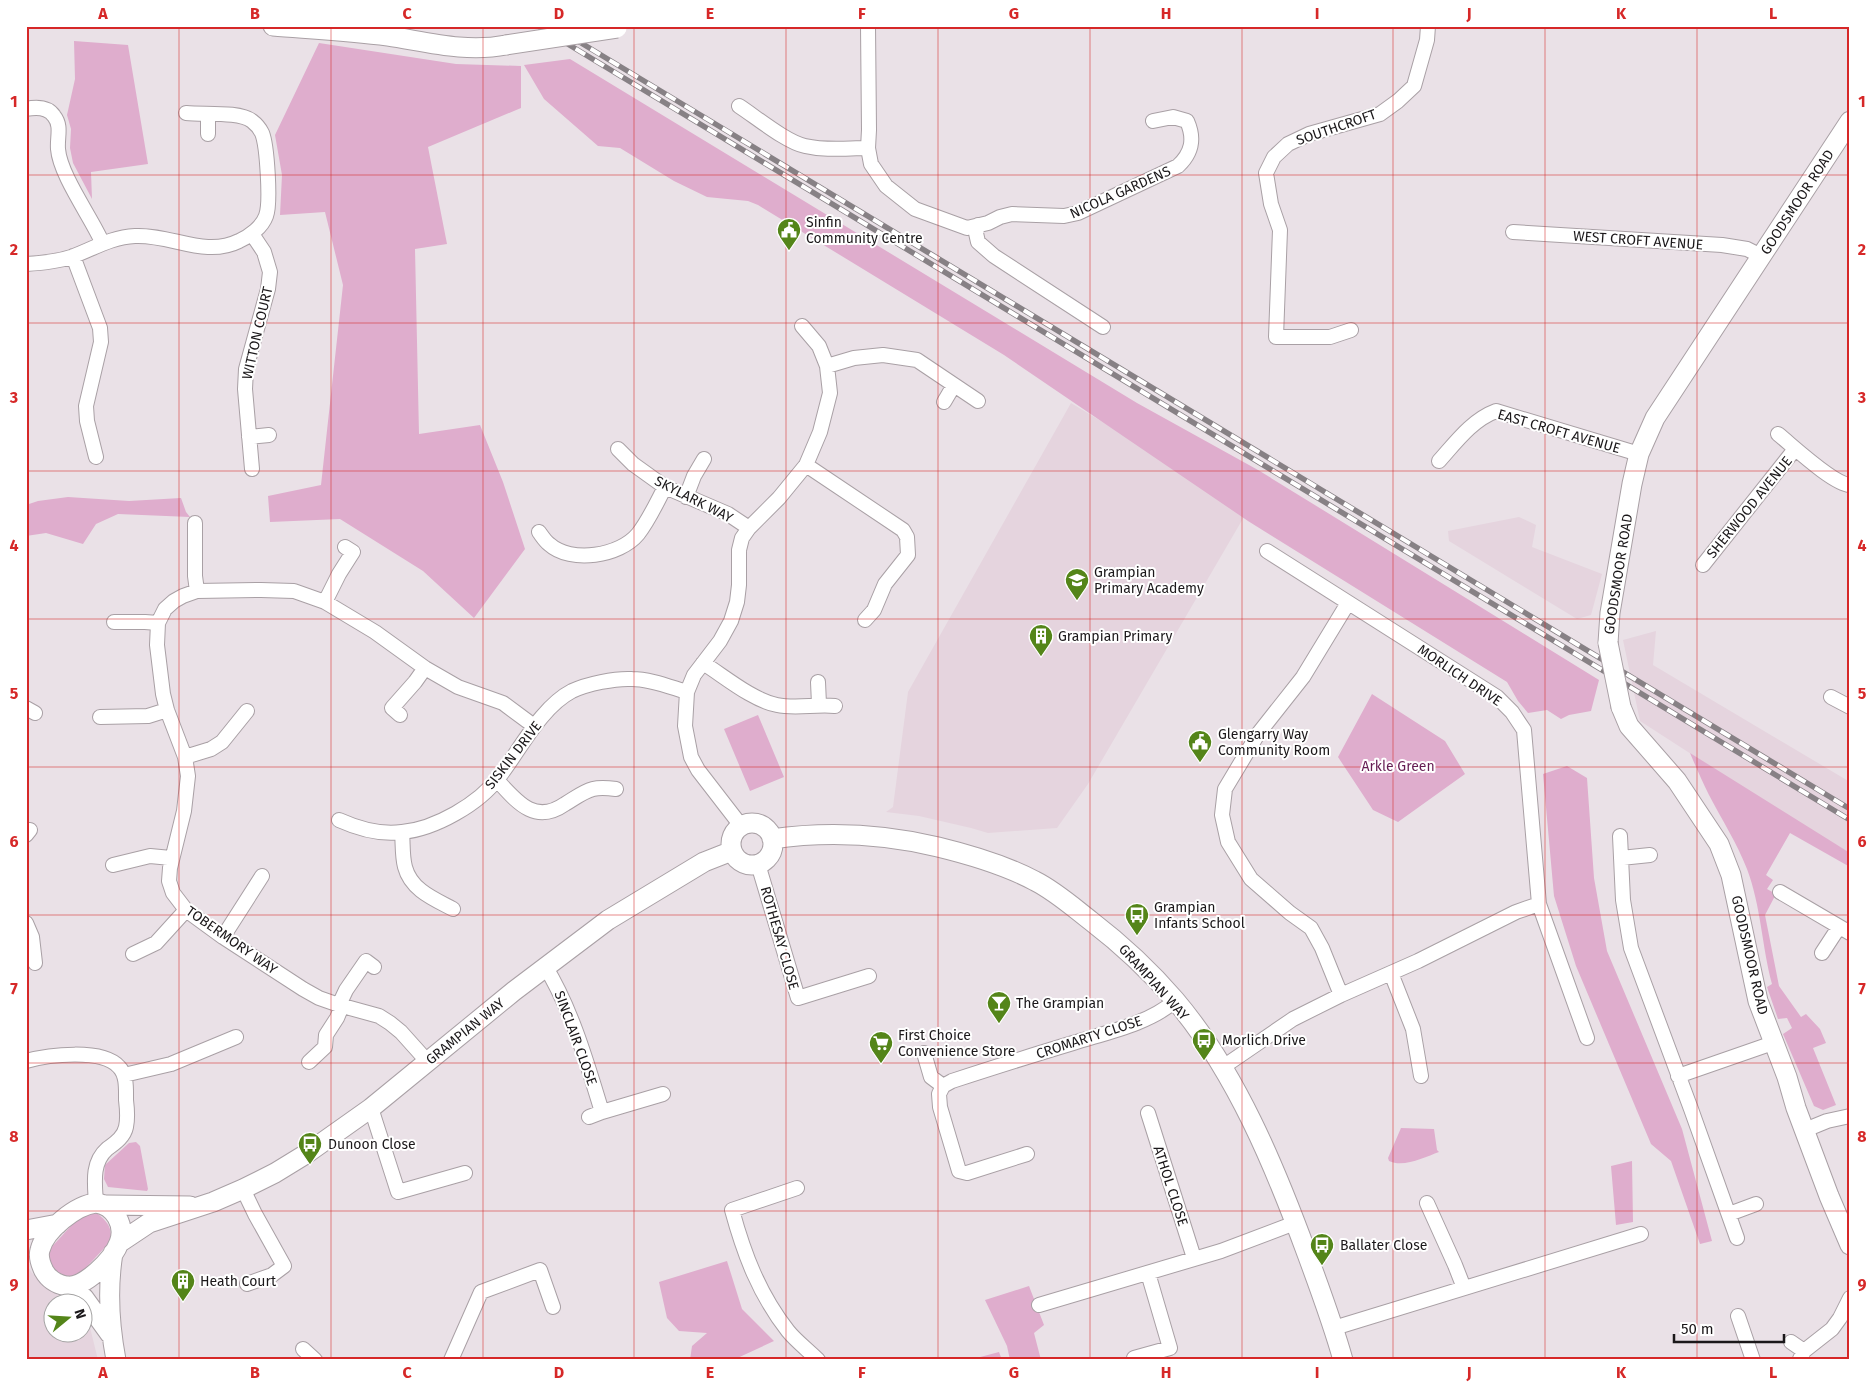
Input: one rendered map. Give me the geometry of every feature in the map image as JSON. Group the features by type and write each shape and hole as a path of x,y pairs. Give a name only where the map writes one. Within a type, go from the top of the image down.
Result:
{"street":[{"path":"273,26 387,36 466,48 490,48 622,27"},
{"name":"NICOLA GARDENS","path":"868,26 868,148 871,164 886,186 915,209 967,228 1012,214 1064,216 1078,213 1178,166 1187,157 1192,142 1191,130 1187,121 1173,116 1153,121"},
{"name":"SOUTHCROFT","path":"1352,330 1330,337 1276,337 1280,230 1271,204 1266,173 1274,157 1288,144 1309,134 1380,114 1398,101 1414,86 1427,40 1428,26"},
{"path":"739,106 804,146 868,148"},
{"path":"26,109 43,108 53,114 58,122 58,149 62,166 102,242"},
{"path":"26,264 57,262 102,242 123,237 158,238 199,247 216,248 238,242 252,234 266,216 269,205 268,175 261,132 254,122 241,115 186,114"},
{"path":"208,115 208,134"},
{"name":"GOODSMOOR ROAD","path":"1850,121 1762,256 1686,367 1655,418 1639,454 1610,613 1608,643 1622,707 1629,726 1677,781 1719,844 1732,876 1758,1001 1829,1196 1850,1245"},
{"path":"978,225 976,233 978,242 994,256 1104,327"},
{"name":"WEST CROFT AVENUE","path":"1513,232 1722,245 1747,249 1762,256"},
{"name":"WITTON COURT","path":"252,234 264,252 270,272 268,289 246,369 245,389 252,469"},
{"path":"73,256 100,328 101,342 86,406 87,422 96,457"},
{"path":"742,827 698,770 691,757 685,726 687,692 694,675 720,641 731,621 737,602 739,550 742,538 806,465 820,432 830,393 827,366 819,346 802,326"},
{"path":"827,366 854,358 882,355 917,360 978,402"},
{"path":"944,402 954,385"},
{"name":"EAST CROFT AVENUE","path":"1439,461 1472,425 1484,415 1496,411 1639,454"},
{"path":"1778,434 1826,473 1846,485 1850,485"},
{"path":"249,437 269,435"},
{"name":"SKYLARK WAY","path":"618,449 633,464 665,487 686,498 728,514 749,528"},
{"name":"SHERWOOD AVENUE","path":"1703,564 1795,449"},
{"path":"686,498 694,476 704,459"},
{"path":"806,465 903,530 907,537 908,555 885,584 874,610 865,620"},
{"path":"539,532 549,545 568,554 600,555 624,546 637,535 665,487"},
{"path":"195,523 195,576 197,591"},
{"path":"325,602 353,552 345,547"},
{"name":"MORLICH DRIVE","path":"1267,551 1498,697 1512,712 1524,730 1539,904 1587,1038"},
{"path":"114,622 158,623 165,609 174,601 197,591 294,591 325,602 375,632 425,668 458,687 503,703 534,726"},
{"path":"1341,995 1322,948 1311,928 1290,913 1251,879 1228,842 1222,816 1225,789 1258,734 1303,677 1348,603"},
{"name":"TOBERMORY WAY","path":"158,623 157,645 160,675 167,710 185,757 188,776 184,811 172,858 169,881 173,893 186,910 318,998 379,1016 401,1032 427,1061"},
{"path":"703,663 762,701 778,705 819,704 835,706"},
{"path":"400,715 392,708 416,682 425,668"},
{"name":"SISKIN DRIVE","path":"339,820 357,828 378,832 402,832 440,821 458,813 498,780 534,726 572,691 591,684 631,679 650,681 687,692"},
{"path":"818,682 819,704"},
{"path":"1831,697 1850,707"},
{"path":"100,717 148,716 167,710"},
{"path":"185,757 211,749 222,742 247,711"},
{"path":"498,780 515,800 526,808 535,812 547,813 594,789 616,789"},
{"path":"749,824 762,826 770,833 773,846 766,860 752,865 744,863 732,851 732,837 742,827 749,824"},
{"path":"402,832 405,867 410,879 418,889 453,909"},
{"name":"GRAMPIAN WAY","path":"772,839 803,834 882,836 954,851 995,864 1036,881 1118,942 1175,1001 1223,1068 1269,1156 1334,1328 1343,1360"},
{"path":"1620,836 1623,900 1631,948 1737,1238"},
{"name":"GRAMPIAN WAY","path":"116,1248 149,1223 213,1202 275,1173 371,1108 545,966 608,920 704,862 732,851"},
{"path":"113,864 150,856 172,858"},
{"path":"1620,858 1650,856"},
{"name":"ROTHESAY CLOSE","path":"758,864 798,998 868,976"},
{"path":"224,937 262,876"},
{"path":"1780,892 1844,930 1822,953"},
{"path":"1223,1068 1293,1019 1516,912 1539,904"},
{"path":"133,954 156,943 186,910"},
{"path":"26,923 32,937 35,963"},
{"path":"309,1062 325,1047 326,1035 337,1018 346,990 366,961 374,966"},
{"name":"SINCLAIR CLOSE","path":"545,966 571,1019 596,1114 663,1094"},
{"path":"1391,973 1413,1029 1421,1076"},
{"name":"CROMARTY CLOSE","path":"943,1086 952,1081 1114,1030 1165,1010 1175,1001"},
{"path":"124,1076 171,1064 236,1037"},
{"path":"1678,1076 1773,1043"},
{"path":"924,1053 931,1076 943,1086 939,1094 940,1107 959,1171 966,1173 1027,1154"},
{"path":"26,1061 73,1054 96,1057 108,1060 119,1067 124,1076 126,1088 126,1128 118,1141 98,1159 95,1172 101,1204"},
{"path":"371,1108 394,1193 465,1173"},
{"name":"ATHOL CLOSE","path":"1148,1113 1194,1258"},
{"path":"1805,1130 1828,1121 1850,1116"},
{"path":"797,1188 732,1210 743,1249 765,1299 789,1332 818,1360"},
{"path":"243,1189 284,1266 272,1275 247,1284"},
{"path":"1427,1203 1464,1288"},
{"path":"40,1262 39,1251 42,1242 58,1224 76,1209 85,1205 101,1204 116,1215 121,1233 116,1248 108,1291 111,1335 116,1360"},
{"name":"GRAMPIAN WAY","path":"101,1204 196,1206"},
{"path":"1729,1214 1756,1204"},
{"path":"1039,1305 1221,1251 1295,1223"},
{"path":"26,1230 58,1224"},
{"path":"1334,1328 1641,1234"},
{"path":"68,1286 86,1281 102,1266 116,1248"},
{"path":"26,1250 40,1262 51,1280 68,1286 84,1298 111,1335"},
{"path":"451,1360 481,1292 540,1270 553,1307"},
{"path":"1134,1358 1170,1348 1148,1273"},
{"path":"1791,1342 1802,1356 1832,1328 1840,1318 1850,1298"},
{"path":"1738,1316 1753,1360"},
{"path":"303,1348 315,1360"}],"shaded area":[{"name":"Grampian Primary Academy","path":"1071,403 1248,510 1088,784 1057,828 988,833 919,816 886,812 893,807 908,692"},
{"path":"1519,517 1536,525 1532,547 1602,574 1591,615 1577,619 1449,541 1448,531"},
{"path":"1656,631 1653,665 1850,782 1850,853 1798,823 1640,721 1623,640"},
{"path":"26,1263 32,1273 56,1294 42,1294 42,1344 92,1344 92,1336 98,1360 26,1360"}],"green space":[{"path":"74,41 128,45 148,164 91,172 92,199 73,163 70,148 71,129 67,115 75,79"},
{"path":"319,43 456,64 521,66 521,108 428,147 447,244 415,249 419,434 480,425 503,482 525,549 474,618 423,571 340,519 270,522 268,496 321,485 343,285 325,212 280,215 282,175 275,135"},
{"path":"570,59 1137,403 1258,470 1599,680 1591,711 1569,715 1561,719 1547,710 1528,713 1518,701 1507,682 1248,521 1004,355 758,205 748,201 707,197 674,181 620,148 598,146 544,99 524,65"},
{"path":"68,497 129,501 181,498 190,517 118,514 96,524 83,544 46,533 26,536 26,505 38,501"},
{"name":"Arkle Green","path":"1372,694 1445,741 1465,774 1398,822 1373,810 1338,757"},
{"path":"758,715 784,777 750,791 724,729"},
{"path":"1690,753 1850,853 1850,867 1790,833 1766,875 1773,880 1767,889 1776,894 1765,915 1779,986 1801,1017 1806,1014 1820,1029 1826,1043 1813,1048 1836,1105 1823,1110 1814,1106 1783,1034 1792,1028 1787,1018 1778,1019 1767,987 1772,984 1752,883 1739,850 1709,795"},
{"path":"1567,766 1587,778 1594,878 1607,951 1682,1129 1712,1241 1700,1244 1671,1161 1651,1144 1576,966 1554,896 1543,774"},
{"path":"1401,1128 1434,1129 1437,1150 1439,1152 1408,1163 1389,1161 1388,1158"},
{"path":"136,1142 140,1146 147,1191 108,1187 104,1179 105,1165 129,1143"},
{"path":"1632,1161 1633,1222 1616,1225 1611,1166"},
{"path":"92,1213 98,1214 109,1227 111,1234 109,1243 81,1273 70,1277 57,1275 48,1259 48,1251 80,1216"},
{"path":"727,1261 742,1309 774,1341 733,1360 690,1360 692,1346 707,1333 679,1331 667,1318 659,1282"},
{"path":"1029,1286 1044,1325 1034,1333 1041,1360 1010,1360 1007,1346 985,1300"},
{"path":"999,1352 1002,1360 969,1360"}],"railway":[{"path":"538,26 1850,820"},
{"path":"553,26 1850,809"}],"place":[{"name":"Sinfin Community Centre","path":"789,251"},
{"name":"Grampian Primary Academy","path":"1077,601"},
{"name":"Grampian Primary","path":"1041,657"},
{"name":"Glengarry Way Community Room","path":"1200,763"},
{"name":"Grampian Infants School","path":"1137,936"},
{"name":"The Grampian","path":"999,1024"},
{"name":"Morlich Drive","path":"1204,1061"},
{"name":"First Choice Convenience Store","path":"881,1064"},
{"name":"Dunoon Close","path":"310,1165"},
{"name":"Ballater Close","path":"1322,1266"},
{"name":"Heath Court","path":"183,1302"}]}
